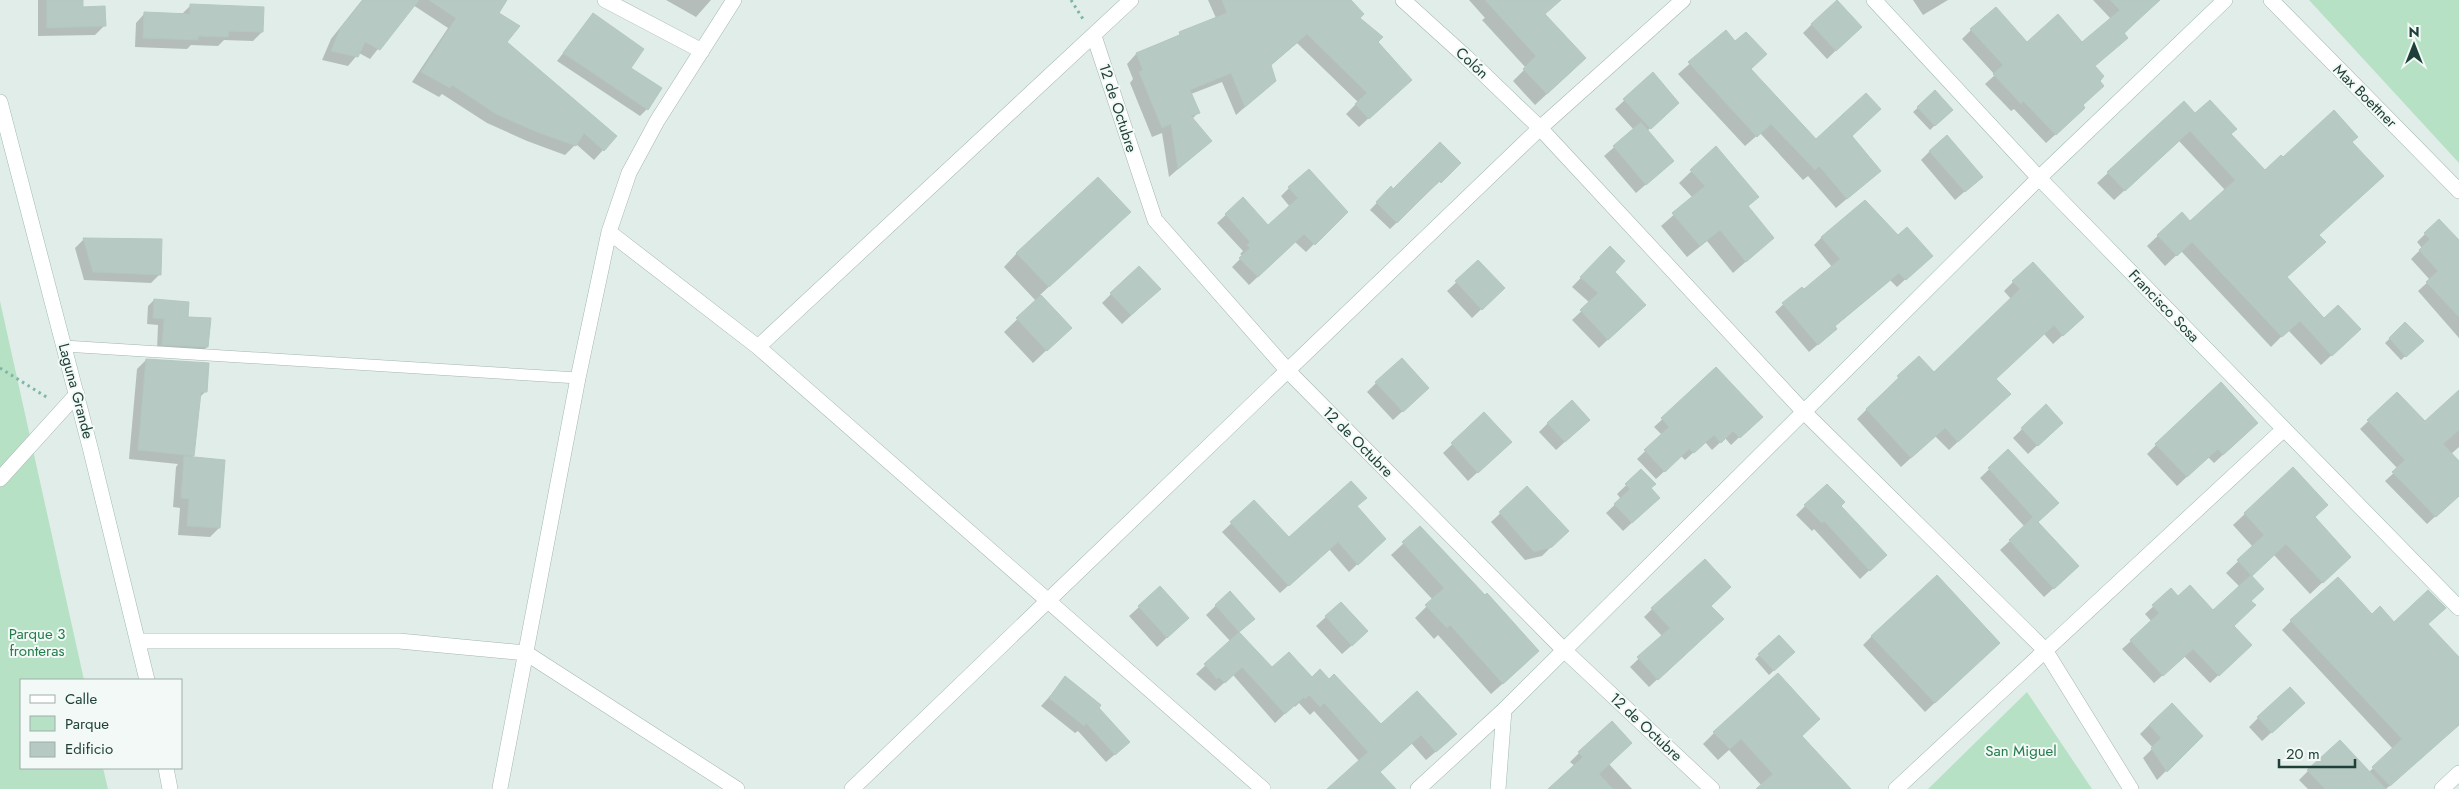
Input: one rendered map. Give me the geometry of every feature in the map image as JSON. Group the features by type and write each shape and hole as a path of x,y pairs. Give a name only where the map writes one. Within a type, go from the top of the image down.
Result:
{"street":[{"path":"605,0 702,50"},
{"path":"500,788 578,378 609,232 630,173 658,121 734,0"},
{"path":"758,348 1131,0"},
{"name":"Colón","path":"1402,0 1466,57 1540,128 1804,412 2045,650 2130,789"},
{"path":"852,789 1540,128 1683,0"},
{"name":"Francisco Sosa","path":"1874,0 2039,178 2459,608"},
{"path":"1418,789 1504,710 2039,178 2225,0"},
{"name":"Max Boettner","path":"2271,0 2459,191"},
{"name":"12 de Octubre","path":"1094,36 1155,220 1288,371 1564,650 1712,789"},
{"name":"Laguna Grande","path":"0,102 77,394 147,679"},
{"path":"609,232 758,348 1263,789"},
{"path":"0,479 77,394"},
{"path":"1896,789 2284,429"},
{"path":"139,641 399,641 526,653 737,789"},
{"path":"1498,789 1504,710"},
{"path":"166,769 170,789"},
{"path":"2442,789 2459,773"}],"lane":[{"path":"64,346 578,378"}],"path":[{"path":"0,368 64,408"}],"green space":[{"path":"2309,0 2459,0 2459,163"},
{"name":"Parque 3 fronteras","path":"0,301 84,679 20,679 20,769 103,769 108,789 0,789"},
{"name":"San Miguel","path":"2027,692 2092,789 1928,789"}],"building":[{"path":"47,0 83,0 83,7 105,6 106,26 47,28"},
{"path":"363,0 419,0 380,50 365,42 358,57 331,51 340,29"},
{"path":"429,0 507,0 499,13 520,26 507,42 617,136 604,151 584,133 576,146 496,114 452,85 450,88 421,72 456,18"},
{"path":"1222,0 1351,0 1364,14 1360,18 1383,37 1378,42 1412,80 1369,119 1355,104 1367,93 1307,34 1271,65 1276,81 1245,107 1231,73 1190,90 1200,113 1191,116 1212,141 1178,169 1171,124 1162,128 1139,72 1143,70 1136,53 1180,35 1179,32 1227,13"},
{"path":"1485,0 1561,0 1545,14 1586,58 1547,94 1523,69 1536,56"},
{"path":"1837,0 1862,27 1836,51 1811,24"},
{"path":"2110,0 2160,0 2124,33 2128,38 2095,66 2104,76 2100,81 2104,86 2083,105 2085,108 2056,135 2023,101 2021,104 1993,74 2003,65 1970,29 1996,7 2027,42 2058,14 2082,42 2120,10"},
{"path":"190,4 264,7 263,32 229,31 228,37 198,36 198,40 143,38 144,12 190,14"},
{"path":"593,13 644,49 631,68 662,88 648,110 563,53"},
{"path":"1726,30 1735,41 1746,32 1767,54 1751,69 1816,139 1866,93 1881,109 1852,136 1881,171 1847,199 1819,166 1815,170 1771,124 1757,137 1688,62"},
{"path":"1653,72 1679,103 1651,129 1623,99"},
{"path":"1935,90 1953,110 1935,126 1917,107"},
{"path":"2210,100 2237,129 2231,134 2265,170 2281,155 2283,157 2334,110 2358,137 2352,142 2384,176 2319,235 2326,242 2287,277 2324,318 2338,305 2361,329 2332,356 2300,321 2282,337 2192,242 2177,256 2157,235 2182,212 2190,221 2235,180 2190,131 2125,191 2107,172 2184,101 2195,113"},
{"path":"1641,122 1674,161 1646,185 1613,146"},
{"path":"1947,135 1983,177 1965,192 1929,151"},
{"path":"1440,142 1461,163 1441,183 1439,181 1397,223 1376,202 1391,186 1393,189"},
{"path":"1716,146 1759,197 1748,206 1774,238 1746,262 1720,230 1700,246 1672,213 1705,186 1690,170"},
{"path":"1309,169 1348,212 1315,245 1304,234 1258,277 1239,258 1250,248 1247,245 1250,242 1225,214 1243,197 1268,225 1298,198 1288,187"},
{"path":"1098,177 1131,212 1049,287 1016,253"},
{"path":"1865,200 1898,235 1907,227 1933,256 1906,280 1899,273 1835,326 1837,329 1818,345 1782,303 1802,287 1804,289 1840,259 1821,237"},
{"path":"2439,219 2459,240 2459,317 2426,282 2438,271 2419,250 2430,239 2424,233"},
{"path":"83,238 162,239 161,275 93,272"},
{"path":"1610,246 1625,261 1615,272 1646,305 1608,340 1580,310 1598,293 1580,277"},
{"path":"1478,260 1505,288 1482,310 1455,281"},
{"path":"2033,262 2084,317 2063,336 2054,325 1996,379 2011,394 1958,442 1945,428 1911,458 1866,409 1919,356 1934,372 2020,289 2012,281"},
{"path":"1139,266 1161,289 1131,315 1110,293"},
{"path":"1041,295 1072,328 1047,351 1016,318"},
{"path":"154,299 189,302 188,317 211,318 208,347 162,345 164,319 153,318"},
{"path":"2405,322 2424,341 2406,357 2389,338"},
{"path":"1402,358 1429,388 1403,412 1375,382"},
{"path":"146,359 209,363 207,392 201,392 194,456 138,450"},
{"path":"1716,367 1763,417 1740,438 1733,431 1721,443 1714,435 1694,453 1689,449 1665,472 1644,450 1669,427 1661,418"},
{"path":"2221,382 2258,423 2223,455 2218,449 2187,477 2155,444"},
{"path":"2459,390 2459,430 2443,444 2459,461 2459,496 2436,517 2392,472 2405,460 2367,420 2397,392 2425,421"},
{"path":"1572,400 1590,420 1565,442 1547,423"},
{"path":"2046,404 2063,423 2038,446 2021,428"},
{"path":"1484,412 1512,442 1478,473 1451,443"},
{"path":"2008,449 2059,503 2038,522 2079,566 2054,589 2009,540 2033,517 1988,468"},
{"path":"184,456 225,460 220,528 187,526 189,499 181,498"},
{"path":"2293,467 2328,505 2315,517 2351,557 2323,583 2286,544 2252,576 2237,560 2264,535 2244,513"},
{"path":"1641,469 1656,484 1651,488 1660,498 1632,523 1614,504 1630,489 1625,484"},
{"path":"1351,481 1367,498 1357,506 1386,539 1358,565 1338,542 1289,586 1230,522 1254,500 1289,537"},
{"path":"1827,484 1845,502 1841,506 1887,555 1870,571 1824,521 1822,523 1804,505"},
{"path":"1527,486 1569,531 1552,547 1534,552 1499,512"},
{"path":"1420,526 1485,595 1487,593 1539,651 1503,684 1450,625 1447,628 1425,605 1444,588 1402,542"},
{"path":"1705,559 1731,587 1711,606 1724,619 1658,680 1637,657 1670,628 1651,608"},
{"path":"1937,575 2000,643 1935,703 1871,636"},
{"path":"2251,575 2264,589 2251,601 2256,605 2234,626 2252,645 2219,676 2193,649 2163,676 2130,640 2159,613 2152,605 2171,588 2178,596 2190,585 2213,610"},
{"path":"2338,577 2372,614 2380,606 2394,622 2428,590 2446,608 2428,624 2459,657 2459,725 2390,786 2372,767 2402,739 2290,620"},
{"path":"1160,586 1189,618 1167,638 1138,606"},
{"path":"1230,591 1255,619 1239,632 1215,605"},
{"path":"1341,602 1368,631 1352,646 1325,616"},
{"path":"1239,632 1272,667 1289,652 1312,677 1320,669 1329,679 1334,674 1381,724 1417,691 1457,734 1436,752 1421,735 1380,772 1396,789 1327,789 1368,752 1324,703 1320,707 1309,695 1305,699 1304,697 1285,714 1242,667 1225,683 1219,677 1217,679 1204,664"},
{"path":"1779,635 1795,652 1774,671 1758,654"},
{"path":"1778,673 1820,719 1802,736 1851,789 1756,789 1773,774 1741,739 1730,749 1713,732"},
{"path":"1065,676 1101,705 1099,708 1130,742 1115,755 1086,723 1084,726 1049,698"},
{"path":"2290,687 2305,703 2272,733 2257,717"},
{"path":"2172,703 2203,736 2167,772 2151,748 2161,738 2149,725"},
{"path":"1612,721 1632,743 1599,774 1613,789 1548,789 1583,757 1578,752"},
{"path":"2340,740 2386,789 2325,789 2307,770"}]}
